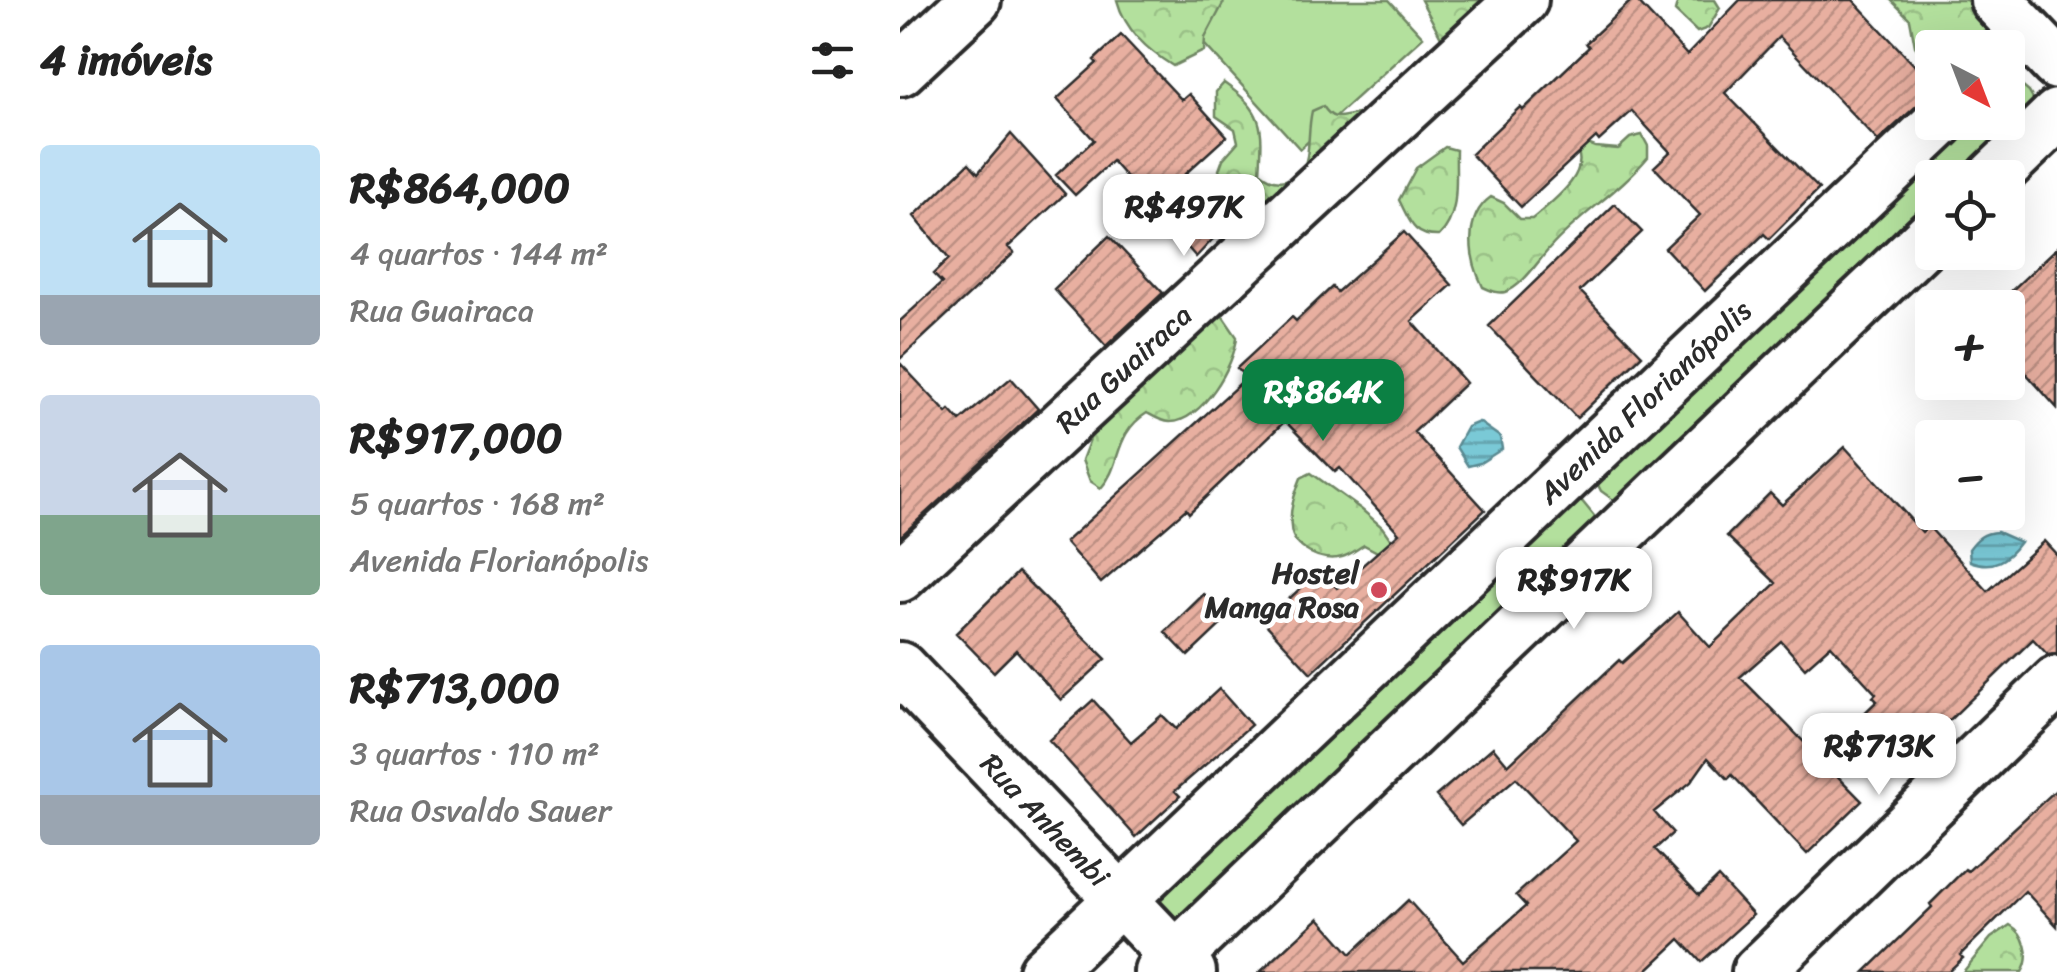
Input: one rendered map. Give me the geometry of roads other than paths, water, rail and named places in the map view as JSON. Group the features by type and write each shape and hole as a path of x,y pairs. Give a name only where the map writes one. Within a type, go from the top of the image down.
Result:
{"street":[{"path":"900,70 975,0"},
{"name":"Rua Guairaca","path":"900,576 1522,0"},
{"path":"1996,0 2038,43"},
{"path":"2011,160 2057,115"},
{"name":"Avenida Florianópolis","path":"1044,972 1921,140"},
{"path":"1175,967 1915,250"},
{"path":"1571,472 1623,530"},
{"name":"Rua Anhembi","path":"900,668 1121,898 1175,967"},
{"path":"1758,972 2057,682"}],"water":[{"path":"1479,422 1500,437 1502,449 1468,466 1456,447 1467,427"},
{"path":"1997,532 2020,542 1999,562 1970,561 1969,549 1975,542"}],"place":[{"name":"Hostel Manga Rosa","path":"1379,590"}]}
